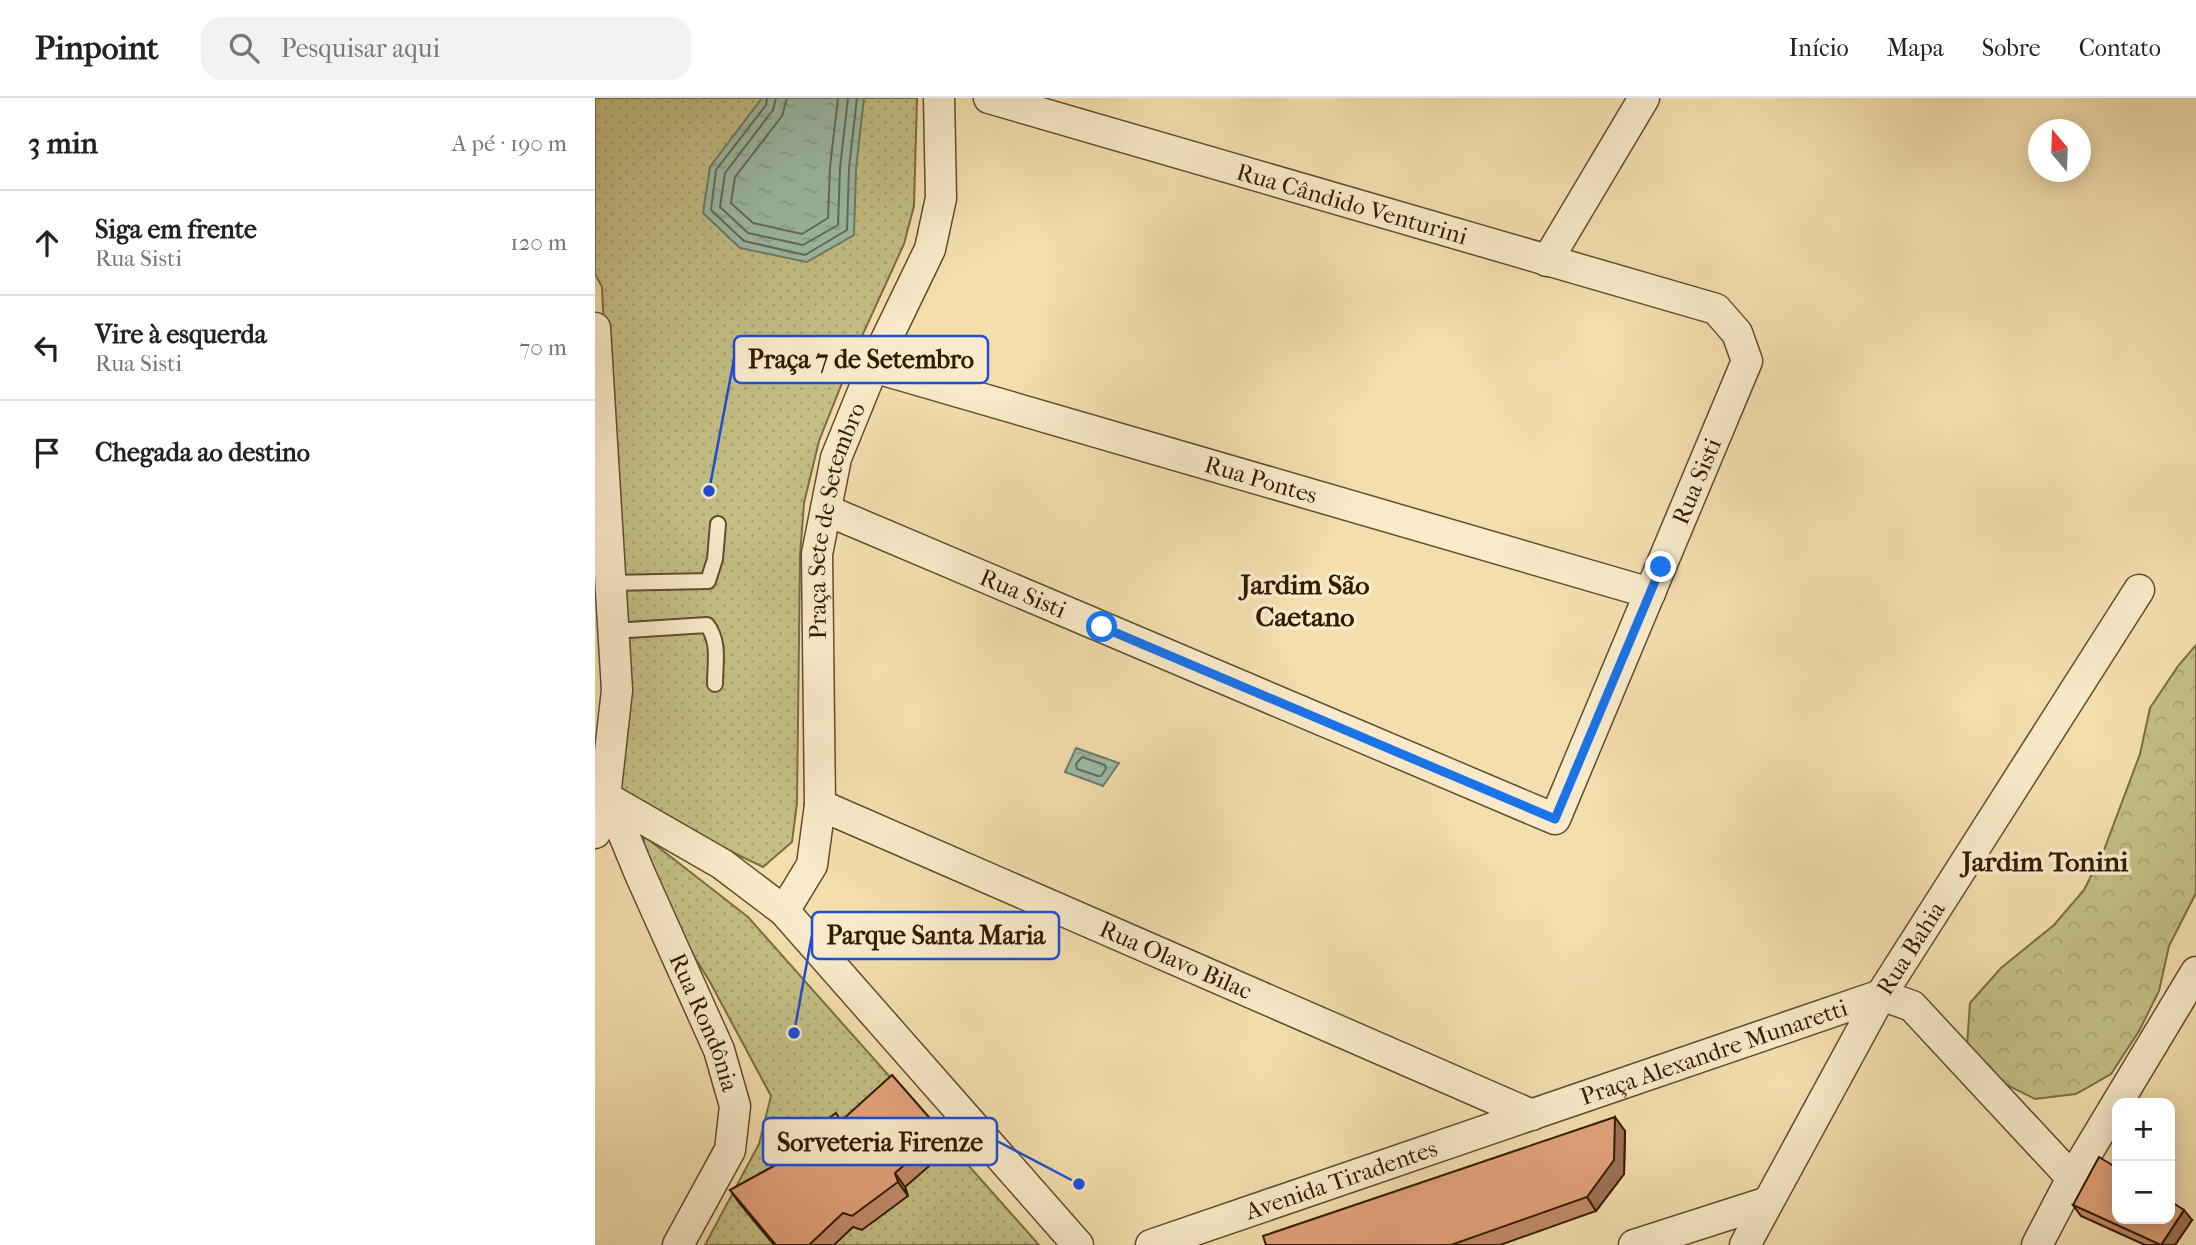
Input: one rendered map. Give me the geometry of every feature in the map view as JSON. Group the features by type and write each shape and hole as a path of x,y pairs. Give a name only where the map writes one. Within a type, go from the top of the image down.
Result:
{"street":[{"name":"Praça Sete de Setembro","path":"785,911 812,865 820,805 817,554 836,457 873,367 930,249 941,198 939,98"},
{"name":"Rua Cândido Venturini","path":"989,98 1716,309"},
{"path":"1547,261 1644,98"},
{"name":"Rua Sisti","path":"826,510 1555,819 1748,361 1737,333 1716,309"},
{"path":"595,328 599,475 617,690 603,796 595,833"},
{"name":"Rua Pontes","path":"873,367 1650,593"},
{"name":"Rua Bahia","path":"1745,1245 1881,995 2139,590"},
{"path":"603,796 722,864 785,911 1078,1245"},
{"name":"Rua Rondônia","path":"603,796 719,1050 735,1106 730,1150 678,1245"},
{"name":"Rua Olavo Bilac","path":"820,805 1532,1115"},
{"path":"2037,1245 2072,1178 2196,972"},
{"name":"Praça Alexandre Munaretti","path":"1532,1115 1881,995 1912,1006 2072,1178"},
{"name":"Avenida Tiradentes","path":"1151,1245 1532,1115"},
{"path":"1634,1245 1768,1202"}],"lane":[{"path":"610,583 708,581 715,559 718,524"},
{"path":"613,631 707,625 713,633 716,645 715,684"}],"green space":[{"path":"595,98 917,98 914,206 904,244 852,358 819,441 804,503 800,556 797,803 792,842 763,867 612,794 620,688 602,287 595,274"},
{"path":"2196,645 2196,893 2169,946 2159,991 2139,1031 2111,1074 2076,1094 2035,1099 1995,1079 1967,1046 1970,1003 2001,968 2054,925 2084,890 2104,850 2140,754 2150,708 2178,666"},
{"path":"644,836 748,917 1039,1245 705,1245 759,1144 771,1096 710,982 643,874"}],"water":[{"path":"762,98 864,98 856,169 854,235 807,262 740,248 703,213 710,167"},
{"path":"1076,748 1119,763 1103,786 1065,772"}],"building":[{"path":"892,1075 942,1132 895,1173 898,1182 852,1216 843,1213 809,1245 776,1245 730,1190 794,1155 789,1148 836,1113 841,1121"},
{"path":"1615,1117 1614,1160 1587,1197 1451,1245 1266,1245 1263,1236"},
{"path":"2099,1157 2112,1165 2112,1223 2073,1205"},
{"path":"2175,1204 2184,1210 2175,1224"},
{"path":"2115,1224 2175,1224 2161,1245"}],"place":[{"name":"Praça 7 de Setembro","path":"709,491"},
{"name":"Parque Santa Maria","path":"794,1033"},
{"name":"Sorveteria Firenze","path":"1079,1184"}],"district":[{"name":"Jardim São Caetano","path":"1305,600"},
{"name":"Jardim Tonini","path":"2045,861"}],"route":[{"path":"1102,627 1555,819 1661,567"}]}
